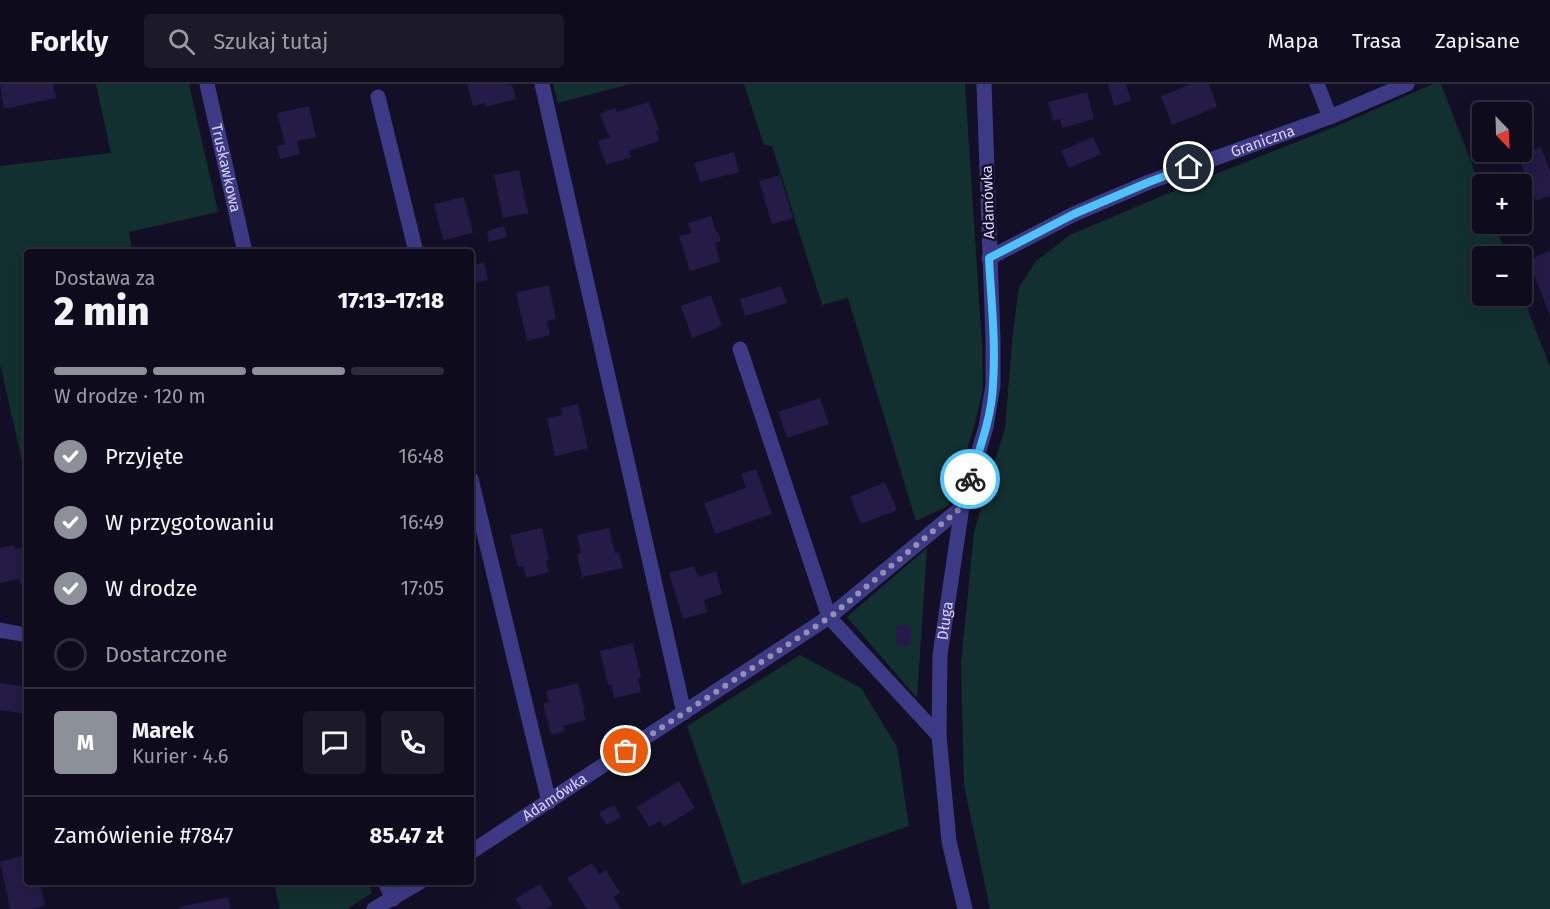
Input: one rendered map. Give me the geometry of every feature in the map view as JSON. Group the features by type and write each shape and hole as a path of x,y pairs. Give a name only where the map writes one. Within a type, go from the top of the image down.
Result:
{"street":[{"name":"Truskawkowa","path":"207,84 243,249"},
{"path":"542,84 684,713"},
{"name":"Adamówka","path":"474,850 830,617 962,507 986,427 993,385 984,84"},
{"path":"1317,84 1330,117"},
{"name":"Graniczna","path":"989,258 1074,214 1149,182 1330,117 1407,84"},
{"path":"378,97 415,249"},
{"path":"740,349 830,617 939,736"},
{"path":"474,491 549,802"},
{"name":"Długa","path":"962,507 940,656 939,736 949,841 965,909"},
{"path":"0,630 24,634"},
{"path":"386,885 393,898"},
{"path":"374,909 415,885"}],"green space":[{"path":"96,84 189,84 218,212 129,232 132,249 24,249 24,470 0,364 0,166 111,153"},
{"path":"553,84 630,84 558,103"},
{"path":"744,84 965,84 983,390 950,505 916,521 848,298 822,305 772,146 764,145"},
{"path":"1433,84 1441,84 1476,174 1472,174 1472,234 1499,234 1503,246 1472,246 1472,306 1526,306 1550,367 1550,909 990,909 964,785 961,663 974,532 1005,428 1019,287 1036,261 1070,235 1190,184 1337,126"},
{"path":"927,548 917,698 847,617"},
{"path":"800,655 861,688 897,747 909,826 742,885 687,726"},
{"path":"275,885 370,885 372,893 347,909 280,909"}],"building":[{"path":"0,84 53,84 56,98 4,109"},
{"path":"467,84 508,84 508,86 512,84 516,99 486,107 485,103 473,106"},
{"path":"1108,84 1126,84 1131,101 1114,106"},
{"path":"1191,84 1209,84 1217,107 1172,125 1161,96"},
{"path":"1087,92 1094,119 1062,128 1060,119 1053,121 1048,102"},
{"path":"649,102 659,130 656,131 659,141 629,151 631,157 606,165 598,141 610,137 600,114 615,108 617,112"},
{"path":"309,106 316,137 297,141 300,154 280,159 277,146 285,144 277,113"},
{"path":"1093,137 1101,154 1069,168 1061,151"},
{"path":"1532,147 1534,150 1541,147 1550,171 1550,196 1536,201 1532,191 1532,174 1525,174 1520,162 1532,162"},
{"path":"734,152 739,172 700,182 694,163"},
{"path":"519,170 528,213 503,218 494,175"},
{"path":"780,175 793,218 772,224 759,181"},
{"path":"464,197 473,233 443,240 434,204"},
{"path":"711,216 721,241 715,243 720,262 690,271 679,236 691,233 688,223"},
{"path":"504,226 507,237 489,242 487,231"},
{"path":"1550,251 1550,316 1532,270 1532,258"},
{"path":"484,262 488,280 474,283 474,265"},
{"path":"549,285 556,319 547,321 550,335 527,341 516,293"},
{"path":"781,286 787,303 745,316 740,299"},
{"path":"711,295 722,326 692,338 681,306"},
{"path":"820,398 829,424 787,438 778,412"},
{"path":"578,404 588,448 555,456 547,418 562,415 561,408"},
{"path":"756,469 772,514 715,534 704,503 746,488 741,474"},
{"path":"885,482 897,510 861,524 850,497"},
{"path":"542,528 549,560 546,561 549,572 526,578 523,566 518,567 510,535"},
{"path":"609,528 615,553 619,552 623,568 582,577 577,554 581,553 577,535"},
{"path":"14,545 15,549 24,547 24,584 21,585 19,579 0,583 0,548"},
{"path":"694,566 698,577 716,571 722,594 704,600 707,612 683,619 669,573"},
{"path":"896,625 911,625 911,646 897,647"},
{"path":"633,643 641,678 638,679 641,692 614,698 611,684 608,685 600,651"},
{"path":"0,683 24,687 24,714 0,710"},
{"path":"578,683 586,720 563,726 565,731 551,735 543,703 549,702 546,691"},
{"path":"679,781 695,808 664,827 660,821 649,827 637,807"},
{"path":"614,805 621,817 606,825 599,813"},
{"path":"24,855 24,885 41,885 45,906 32,909 10,909 0,862"},
{"path":"592,863 599,874 606,870 620,893 613,897 621,909 587,909 567,878"},
{"path":"540,884 553,905 546,909 522,909 515,899"},
{"path":"228,897 231,909 180,909 179,907"}],"way so far":[{"path":"626,751 830,617 962,507 970,479"}],"route":[{"path":"970,479 986,427 993,385 989,258 1074,214 1189,167"}]}
